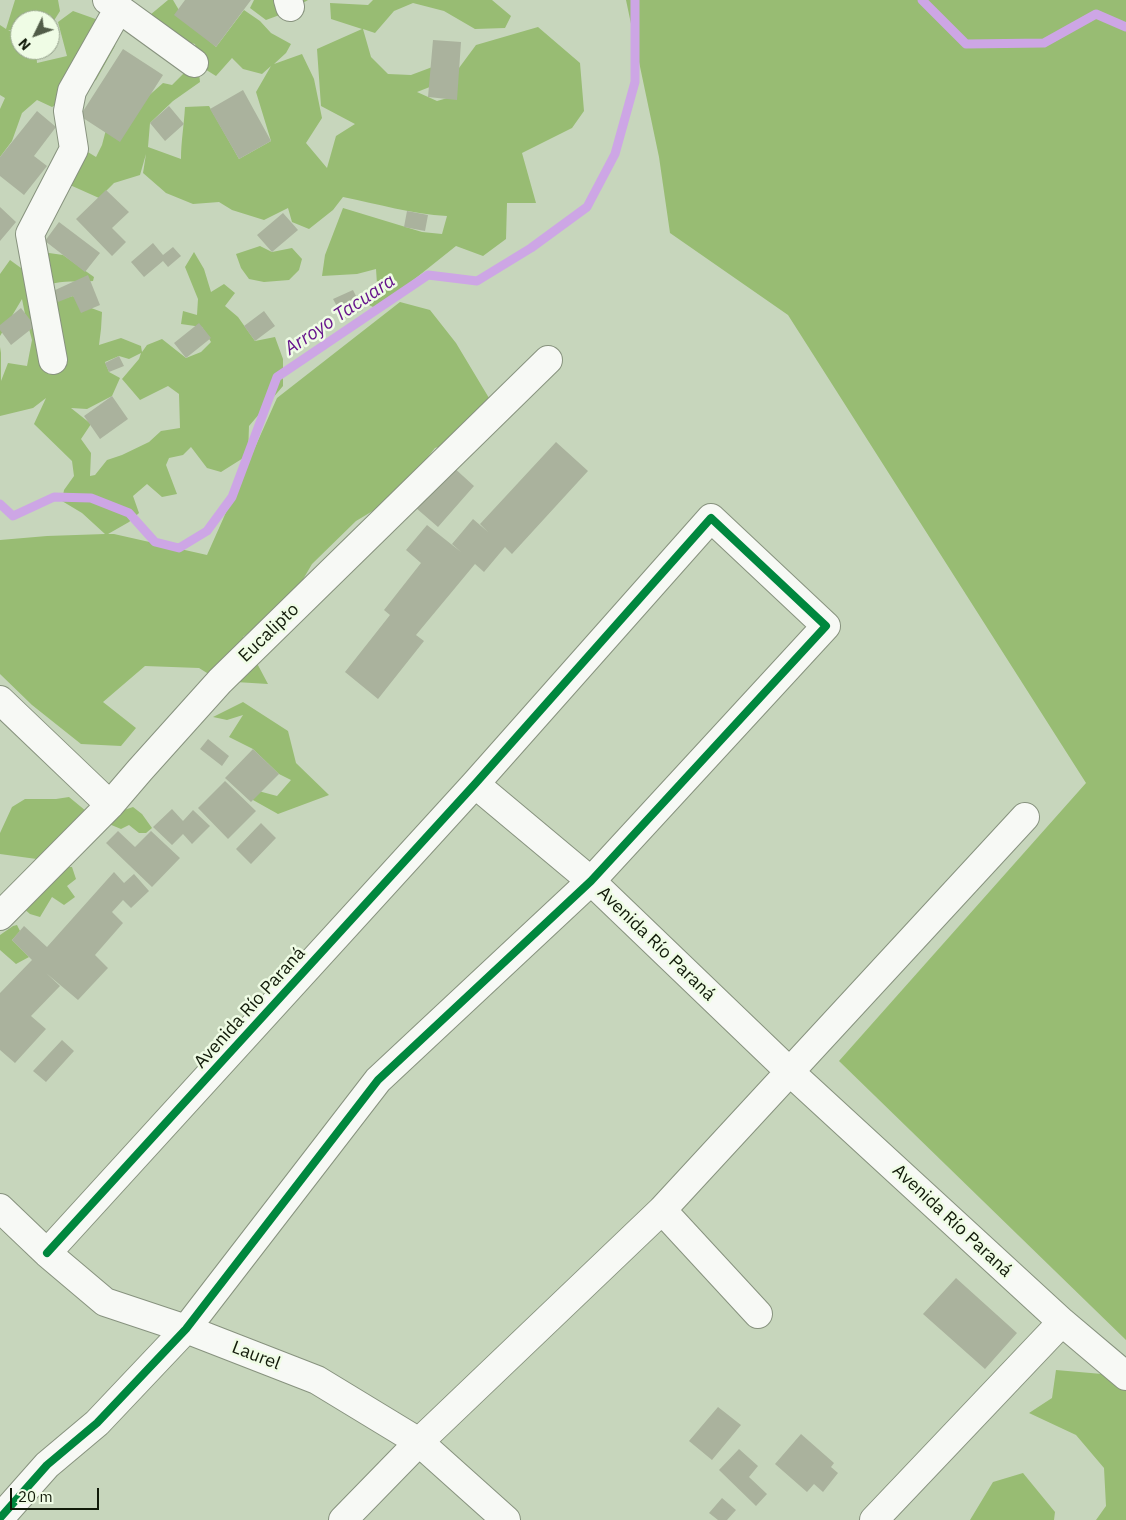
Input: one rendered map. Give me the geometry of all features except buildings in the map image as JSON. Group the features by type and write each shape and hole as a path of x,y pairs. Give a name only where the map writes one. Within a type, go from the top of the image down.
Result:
{"street":[{"path":"54,360 30,234 74,149 68,111 72,91 113,4 194,62"},
{"name":"Eucalipto","path":"0,916 110,805 220,681 548,360"},
{"path":"0,1518 48,1465 97,1423 186,1329 378,1080 591,881 826,626 711,518 475,784"},
{"path":"0,700 110,805"},
{"name":"Avenida Río Paraná","path":"46,1253 475,784 591,881 790,1072 1062,1322 1126,1376"},
{"path":"343,1520 419,1442 662,1210 1025,817"},
{"name":"Laurel","path":"0,1208 46,1253 105,1302 186,1329 317,1380 419,1442 506,1520"},
{"path":"662,1210 758,1314"},
{"path":"874,1520 1062,1322"}],"green space":[{"path":"15,0 58,0 60,10 12,10"},
{"path":"168,0 173,0 183,17 216,47 244,10 260,21 271,33 291,44 286,53 274,64 302,54 314,79 322,118 306,143 327,168 336,136 355,124 321,106 317,49 362,29 331,19 330,3 368,5 373,0 492,0 511,16 505,28 475,29 444,11 413,3 394,11 375,33 363,29 371,57 388,74 411,75 435,66 440,83 417,92 437,101 451,97 456,72 476,45 538,27 580,63 584,111 572,128 522,153 536,203 507,203 506,239 483,256 456,246 377,309 363,302 377,284 376,269 357,274 322,276 325,255 343,208 422,232 442,234 447,216 408,211 343,197 333,210 309,229 292,222 288,208 264,220 232,210 219,202 193,204 166,193 143,173 146,154 140,175 114,183 99,198 70,185 78,146 96,157 102,145 108,122 136,107 163,83 172,85 186,71 199,73 200,82 173,101 150,123 148,147 181,159 185,107 209,106 239,159 271,141 256,92 271,66 262,74 243,69 232,58 216,76 200,66 195,44 174,39 150,15"},
{"path":"254,0 308,0 285,13 266,20 250,8"},
{"path":"626,0 1126,0 1126,1340 839,1061 1086,783 788,315 670,233 659,157"},
{"path":"73,11 118,27 115,46 96,80 52,107 37,100 22,113 12,141 0,157 0,109 5,98 0,95 0,25 6,29 10,16 10,30 8,30 10,31 10,60 37,60 37,63 60,60 60,58 67,56 60,30 60,21"},
{"path":"260,246 272,252 292,248 302,259 299,270 289,280 264,282 249,279 241,268 236,254"},
{"path":"35,251 63,255 94,277 93,281 54,283 49,285 55,301 73,296 83,305 102,312 99,345 121,338 141,346 142,352 147,345 162,339 186,358 201,352 211,342 202,327 181,324 183,311 197,315 198,299 185,267 194,252 204,269 211,292 224,284 235,293 225,306 238,317 255,341 275,337 283,359 283,386 249,426 248,455 221,472 207,468 191,447 183,455 169,458 166,465 177,494 162,497 147,484 133,496 139,513 129,522 108,534 207,555 277,398 400,302 430,310 456,343 495,408 475,436 435,448 396,497 356,521 312,564 291,600 243,637 268,684 220,681 199,668 145,666 103,702 136,728 121,746 81,744 32,705 0,674 0,540 105,534 82,513 62,501 64,490 74,476 72,461 34,424 46,398 33,408 0,416 0,347 1,381 8,363 27,366 32,340 22,299 0,336 0,274 10,260 21,268 23,260","holes":["141,353 139,359 122,379 140,400 168,386 179,394 180,428 161,431 149,442 107,460 95,475 90,476 91,453 81,439 91,424 71,408 87,409 112,396 120,378 109,372 105,362 119,356 129,359"]},
{"path":"243,702 288,731 296,763 329,795 278,814 253,800 251,789 277,796 291,780 279,774 253,749 229,737 243,715 227,720 213,717"},
{"path":"69,797 86,811 44,860 0,854 0,833 12,807 25,799"},
{"path":"133,807 142,814 152,828 146,833 139,833 129,825 121,829 109,824 115,813"},
{"path":"66,867 72,867 76,879 67,886 75,897 64,905 52,897 40,917 30,914 23,908"},
{"path":"17,925 20,931 12,940 29,957 16,964 0,950 0,935"},
{"path":"1056,1370 1102,1374 1126,1391 1126,1520 1096,1520 1106,1506 1104,1468 1076,1435 1029,1413 1052,1398"},
{"path":"1023,1473 1055,1512 1054,1520 970,1520 993,1482"}],"waterway":[{"name":"Arroyo Tacuara","path":"0,504 13,516 54,497 91,498 129,513 155,542 179,548 207,531 232,497 277,377 428,275 477,281 531,248 587,207 615,154 635,82 635,0"},
{"name":"Arroyo Tacuara","path":"922,0 966,44 1044,43 1096,14 1126,27"}],"cycle path":[{"path":"0,1518 47,1465 97,1423 186,1329 378,1080 591,881 826,626 711,518 475,784 47,1253"}]}
